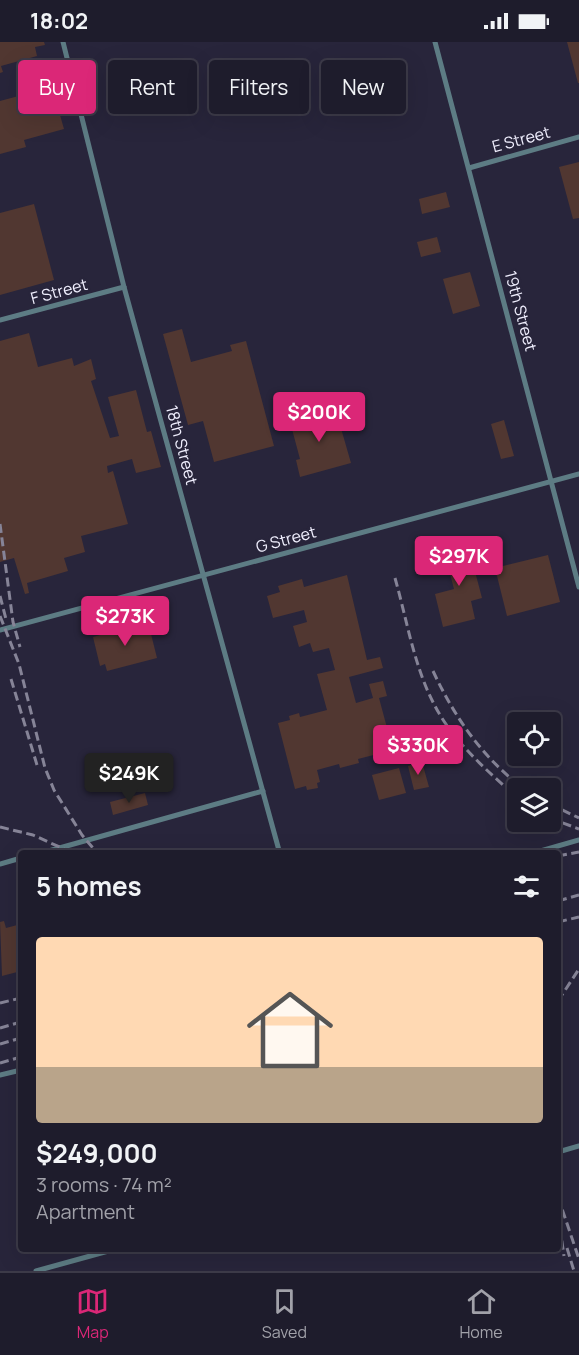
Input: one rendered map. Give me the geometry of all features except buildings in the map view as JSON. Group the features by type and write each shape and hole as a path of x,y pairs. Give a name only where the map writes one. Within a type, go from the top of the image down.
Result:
{"lane":[{"name":"18th Street","path":"63,42 124,287 279,850"},
{"name":"19th Street","path":"435,42 579,587"},
{"name":"E Street","path":"469,168 579,137"},
{"name":"F Street","path":"0,320 124,287"},
{"name":"G Street","path":"0,630 579,474"},
{"path":"52,850 264,791"},
{"path":"544,850 579,840"},
{"path":"0,864 18,859"},
{"path":"0,1075 18,1071"},
{"path":"561,1151 579,1146"},
{"path":"36,1271 105,1252"}],"railway":[{"path":"0,524 13,622 20,647"},
{"path":"395,578 416,659 435,706 461,744 507,788"},
{"path":"0,596 6,619"},
{"path":"0,616 19,664 45,768 54,790 82,835 95,850"},
{"path":"433,671 460,721 495,764 510,778"},
{"path":"11,679 37,765"},
{"path":"561,809 579,818"},
{"path":"561,822 579,829"},
{"path":"0,827 33,835 66,850"},
{"path":"561,855 579,852"},
{"path":"561,900 579,895"},
{"path":"561,921 579,917"},
{"path":"561,996 579,969"},
{"path":"0,1003 18,999"},
{"path":"0,1028 18,1023"},
{"path":"0,1044 18,1039"},
{"path":"0,1063 18,1058"},
{"path":"561,1206 579,1259"},
{"path":"561,1235 564,1256"},
{"path":"567,1248 574,1271"}]}
